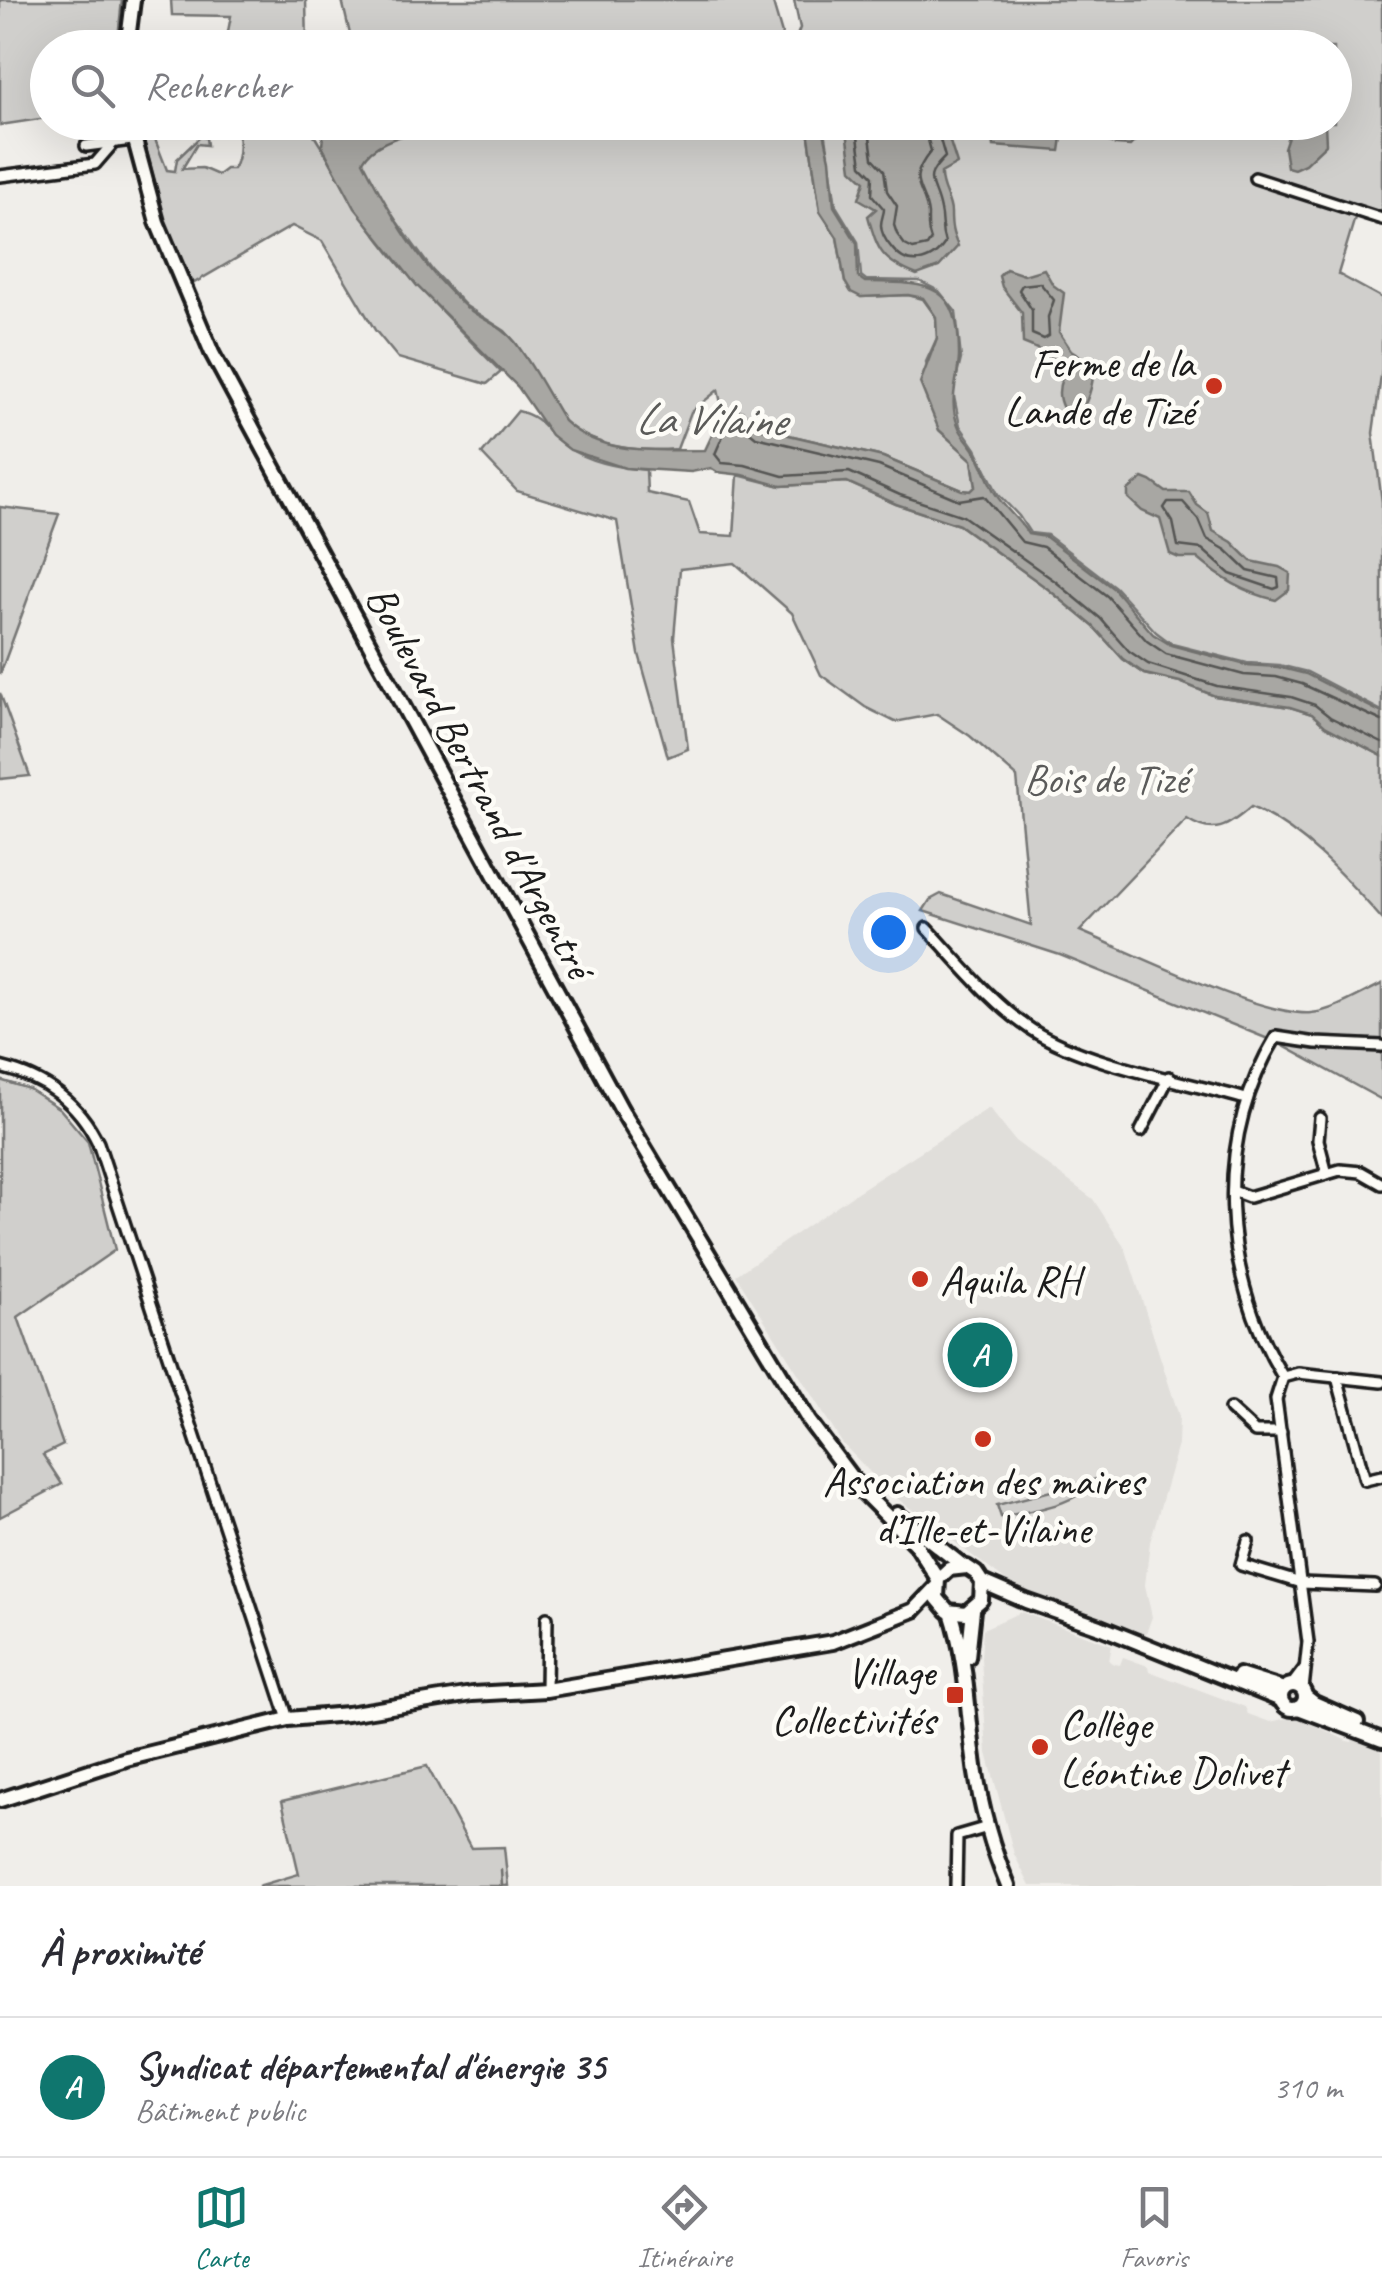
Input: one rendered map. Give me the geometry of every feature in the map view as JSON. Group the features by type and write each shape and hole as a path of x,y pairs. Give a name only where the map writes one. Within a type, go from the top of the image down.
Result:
{"main road":[{"path":"129,30 133,0"},
{"name":"Boulevard Bertrand d'Argentré","path":"132,140 167,250 212,353 622,1108 827,1446"},
{"path":"827,1446 874,1496 976,1573 982,1582 966,1670"},
{"path":"827,1446 868,1497 917,1546 937,1583 937,1598 948,1611 966,1670 973,1754 988,1827 1008,1886"},
{"path":"914,1610 948,1568 964,1566"},
{"path":"982,1582 1205,1668 1294,1694 1382,1736"},
{"path":"0,1800 126,1759 288,1719 348,1714 472,1694 546,1690 832,1642 914,1610 962,1614 996,1598 1026,1601"}],"street":[{"path":"86,146 132,140"},
{"path":"0,176 96,164 114,142"},
{"path":"1255,178 1382,218"},
{"path":"927,928 992,999 1034,1031 1091,1057 1246,1099"},
{"path":"1294,1694 1307,1662 1308,1642 1276,1399 1282,1377 1267,1351 1237,1263 1232,1224 1234,1154 1246,1099 1276,1037 1316,1044 1382,1046"},
{"path":"0,1067 62,1094 84,1118 98,1143 288,1719"},
{"path":"1141,1132 1169,1077"},
{"path":"1320,1118 1318,1140 1328,1174"},
{"path":"1233,1191 1249,1196 1340,1170 1361,1172 1382,1184"},
{"path":"1282,1377 1298,1373 1382,1382"},
{"path":"1337,1378 1365,1480 1382,1476"},
{"path":"1230,1408 1255,1432 1281,1432"},
{"path":"1248,1541 1241,1565 1302,1583 1376,1586"},
{"path":"546,1690 547,1618"},
{"path":"956,1886 957,1836 988,1827"}],"shaded area":[{"path":"989,1108 1015,1141 1093,1199 1126,1250 1179,1416 1178,1445 1150,1542 1145,1585 1152,1617 1145,1636 1010,1584 890,1493 842,1443 736,1275"},
{"path":"1021,1612 1112,1645 1109,1661 1115,1664 1120,1665 1123,1657 1148,1666 1149,1671 1245,1707 1248,1714 1270,1722 1296,1716 1347,1741 1353,1739 1382,1751 1382,1886 1030,1886 1014,1854 987,1753 981,1658 983,1629"}],"green space":[{"path":"0,0 122,0 119,30 30,30 30,121 0,125"},
{"path":"171,0 306,0 307,30 228,30 231,16 172,15"},
{"path":"342,0 772,0 781,30 349,30"},
{"path":"794,0 1382,0 1382,219 1357,211 1338,274 1382,298 1382,369 1373,433 1382,502 1382,711 1307,672 1247,663 1172,644 1115,587 1047,535 1030,533 998,494 960,426 953,392 961,359 956,312 939,291 919,281 866,280 861,276 858,242 836,206 826,140 1352,140 1352,30 800,28"},
{"path":"143,140 156,140 167,170 175,171 177,159 197,140 206,140 207,145 197,144 182,169 202,168 218,175 236,164 238,140 317,140 387,249 501,372 487,384 398,358 375,330 322,241 292,226 194,283 167,229"},
{"path":"349,140 810,140 820,211 837,237 845,282 861,297 908,295 923,299 936,317 937,338 926,362 939,430 972,459 976,487 962,490 883,457 759,428 742,411 733,408 723,412 718,390 691,412 677,449 617,447 589,438 564,422 516,343 505,331 466,306 432,270 389,211"},
{"name":"Bois de Tizé","path":"518,411 534,417 561,443 586,457 646,470 647,493 689,502 700,534 734,536 738,475 781,486 847,482 959,525 1048,589 1093,626 1123,659 1145,674 1215,696 1312,714 1325,726 1382,756 1382,919 1306,841 1251,807 1221,827 1205,827 1187,819 1080,931 1230,994 1289,1011 1311,1013 1329,1009 1382,984 1382,1100 1278,1043 1060,955 923,911 930,900 941,894 1031,925 1017,777 970,736 937,714 895,722 865,707 821,675 792,613 735,563 680,569 674,638 688,749 668,757 639,654 617,521 517,491 482,454"},
{"path":"0,507 59,514 0,674"},
{"path":"0,693 30,776 0,779"},
{"path":"0,1080 29,1089 60,1109 88,1142 115,1250 18,1317 63,1445 43,1455 62,1484 0,1517"},
{"path":"1097,1479 1077,1496 1041,1509 1001,1517 997,1505"},
{"path":"427,1766 471,1848 504,1847 508,1886 258,1886 299,1874 282,1801"}],"water":[{"name":"La Vilaine","path":"323,140 390,140 377,146 363,161 395,219 449,291 510,336 564,421 579,432 612,446 631,449 705,450 723,412 733,408 742,411 759,428 883,457 971,491 976,486 972,460 939,430 920,383 937,338 936,317 923,298 861,297 851,292 845,282 837,237 820,211 810,140 826,140 834,206 857,243 858,277 865,282 923,286 936,291 954,313 959,357 954,400 958,425 995,493 1028,534 1046,537 1114,589 1153,634 1171,645 1246,665 1306,674 1382,713 1382,756 1325,726 1312,714 1215,696 1145,674 1123,659 1093,626 1048,589 959,525 847,482 781,486 711,468 691,472 625,468 570,450 551,435 518,387 417,286 355,208 322,146"},
{"path":"848,140 949,140 957,164 941,173 941,179 958,246 939,267 917,275 883,254 868,216 876,209 859,199 865,181 852,169"},
{"path":"993,140 1062,140 1060,151 994,146"},
{"path":"1105,140 1136,140 1130,146"},
{"path":"1287,140 1326,140 1305,164 1294,169 1287,167"},
{"path":"1006,269 1024,275 1044,269 1053,285 1064,293 1059,332 1071,350 1093,364 1089,394 1074,421 1070,421 1060,401 1062,378 1055,364 1023,343 1022,313 1002,287 999,276"},
{"path":"1143,478 1166,492 1189,492 1208,513 1213,531 1232,542 1251,561 1290,573 1289,590 1276,600 1264,597 1234,584 1197,558 1170,554 1160,519 1142,511 1128,498 1128,490"}],"waterway":[{"path":"501,1870 502,1886"}],"place":[{"name":"Ferme de la Lande de Tizé","path":"1214,386"},
{"name":"Aquila RH","path":"920,1279"},
{"name":"Syndicat départemental d'énergie 35","path":"980,1355"},
{"name":"Association des maires d’Ille-et-Vilaine","path":"983,1439"},
{"name":"Village Collectivités","path":"955,1695"},
{"name":"Collège Léontine Dolivet","path":"1040,1747"}]}
